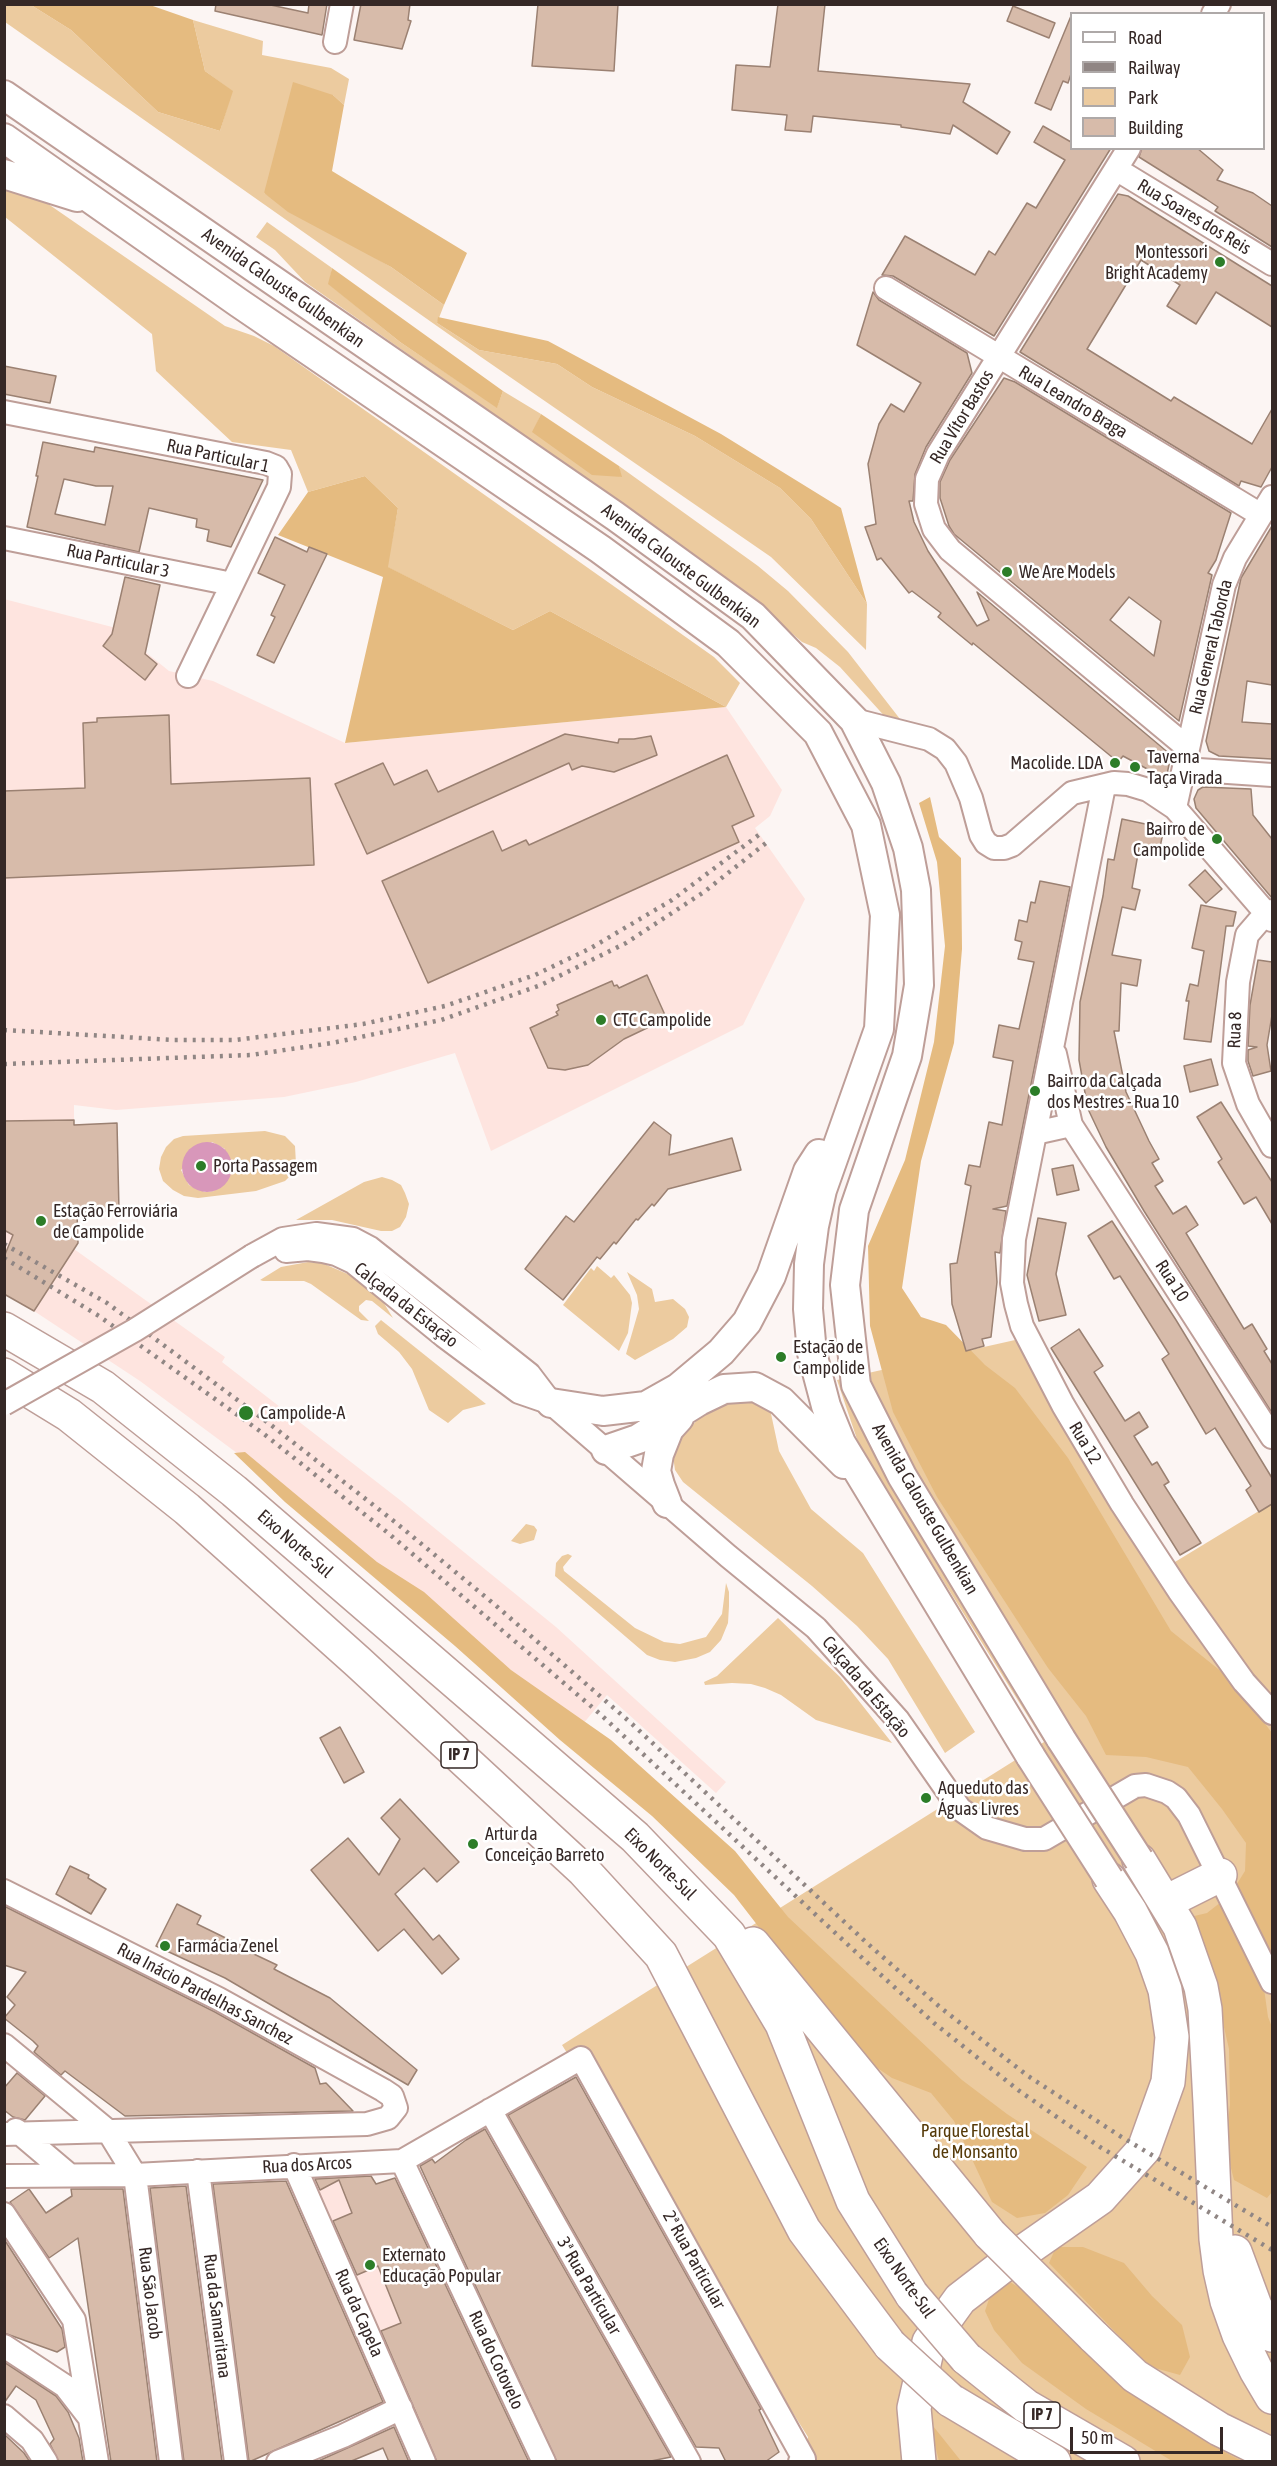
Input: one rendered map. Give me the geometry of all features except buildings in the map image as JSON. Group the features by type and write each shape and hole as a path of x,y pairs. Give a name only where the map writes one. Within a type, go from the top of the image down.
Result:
{"highway":[{"name":"Eixo Norte-Sul","path":"4,1329 103,1388 234,1491 635,1837 729,1935 782,2024 853,2201 912,2295 966,2358 1026,2406 1123,2462"},
{"name":"IP 7","path":"4,1375 69,1415 187,1509 358,1662 584,1871 661,1955 804,2230 890,2345 950,2400 1054,2462"},
{"path":"635,1837 695,1875 990,2234 1093,2336 1135,2376 1219,2429 1272,2455"},
{"path":"1139,1860 1180,1928 1201,1987 1205,2009 1216,2239 1221,2270 1227,2301 1239,2335 1272,2397"},
{"path":"1166,1902 1220,1875"},
{"path":"919,2462 914,2409 929,2342 960,2299 1004,2265 1100,2198 1144,2149 1168,2082 1172,2037 1165,1990 1152,1953 1130,1911 1109,1880"},
{"path":"1210,2103 1235,2253 1255,2306 1272,2335"}],"main road":[{"name":"Avenida Calouste Gulbenkian","path":"4,94 615,516 753,616 854,720 886,783 908,848 916,890 919,986 907,1056 854,1210 845,1285 856,1385 902,1476 1062,1739 1139,1860"},
{"name":"Avenida Calouste Gulbenkian","path":"4,138 600,549 728,642 818,733 866,825 885,915 879,1029 822,1190 816,1217 809,1264 808,1309 812,1353 826,1406 840,1443 1031,1757 1109,1880"},
{"path":"4,174 98,203"},
{"path":"606,1450 646,1406 678,1388 721,1352 747,1322 771,1276 808,1171 851,1108"},
{"path":"606,1450 638,1439 689,1407 724,1389 755,1387 781,1401 862,1482"},
{"path":"551,1403 603,1411 646,1406"},
{"path":"668,1503 656,1470 659,1454 669,1429 689,1407"}],"street":[{"path":"335,42 342,4"},
{"name":"Rua Vítor Bastos","path":"1128,150 931,466 925,492 928,517 950,550 1186,759"},
{"name":"Rua Soares dos Reis","path":"1116,169 1272,264"},
{"name":"Rua Leandro Braga","path":"886,288 999,357 1267,506"},
{"name":"Rua Particular 1","path":"4,412 276,466 280,474 279,487 188,676"},
{"name":"Rua General Taborda","path":"1175,808 1224,585 1235,558 1267,506"},
{"name":"Rua Particular 3","path":"4,538 232,584"},
{"path":"854,720 929,739 945,748 956,764 971,798 981,835 986,843 994,848 1004,848 1012,844 1072,792 1120,783 1140,787 1155,794 1175,808 1270,915"},
{"path":"1186,759 1272,775"},
{"name":"Rua 10","path":"1035,1133 1104,786"},
{"name":"Rua 8","path":"1270,915 1246,935 1238,982 1234,1063 1248,1104 1272,1146"},
{"name":"Rua 10","path":"1053,1044 1071,1125 1272,1437"},
{"path":"1035,1133 1071,1125"},
{"name":"Rua 12","path":"1035,1133 1012,1261 1012,1282 1022,1326 1063,1405 1128,1514 1179,1592 1244,1682 1272,1713"},
{"name":"Calçada da Estação","path":"4,1404 135,1330 252,1256 284,1239 316,1234 353,1239 370,1248 529,1374 551,1403 816,1628 898,1720 960,1809 987,1828 1025,1839 1044,1839 1126,1790 1146,1785 1158,1787 1176,1798 1183,1806 1220,1875 1272,1982"},
{"name":"Rua Inácio Pardelhas Sanchez","path":"4,1891 219,1999 383,2090 392,2096 396,2108 388,2118 367,2124 108,2131"},
{"path":"4,2045 108,2131"},
{"name":"Rua dos Arcos","path":"4,2176 135,2175 402,2161 581,2058"},
{"name":"2ª Rua Particular","path":"581,2058 804,2459 800,2462"},
{"name":"3ª Rua Particular","path":"490,2110 689,2462"},
{"path":"10,2130 108,2131"},
{"path":"10,2130 68,2174"},
{"name":"Rua São Jacob","path":"108,2131 135,2175 171,2462"},
{"name":"Rua do Cotovelo","path":"402,2161 544,2462"},
{"name":"Rua da Capela","path":"294,2165 424,2462"},
{"name":"Rua da Samaritana","path":"198,2171 236,2462"},
{"path":"4,2214 74,2320 97,2462"},
{"path":"4,2346 65,2386 92,2421"},
{"path":"278,2462 343,2436 401,2408"},
{"path":"4,2416 32,2440 46,2462"}],"shaded area":[{"path":"4,599 116,628 169,671 213,681 345,743 726,707 782,790 770,816 755,828 805,899 743,1025 491,1151 455,1053 356,1082 284,1097 116,1110 74,1105 74,1124 117,1123 119,1211 77,1212 74,1249 225,1357 222,1362 400,1500 556,1627 726,1782 716,1793 607,1695 578,1730 249,1462 140,1381 5,1294"},
{"path":"202,1142 212,1142 225,1149 232,1162 232,1172 225,1185 212,1192 202,1192 193,1188 186,1181 182,1172 182,1162 186,1153 193,1146"},
{"name":"Externato Educação Popular","path":"348,2167 365,2198 447,2407 415,2420 302,2169"}],"green space":[{"path":"5,5 31,5 71,30 158,112 220,131 232,91 205,71 193,20 263,41 262,55 331,68 349,79 344,105 333,95 264,193 391,267 444,305 437,323 479,350 557,364 592,387 695,436 780,488 811,519 867,604 866,650 771,557 481,357 5,22"},
{"path":"31,5 150,5 193,20 205,71 233,91 220,131 158,112 71,30"},
{"path":"293,82 333,95 344,105 332,171 467,253 444,305 391,267 288,212 264,193"},
{"path":"5,182 25,188 225,326 274,346 714,657 740,683 726,707 550,611 513,630 387,567 398,508 365,476 308,492 291,450 232,442 156,371 152,334 5,217"},
{"path":"267,222 332,268 329,284 400,342 497,407 503,391 541,414 533,432 621,477 619,466 758,566 788,591 848,652 900,719 888,720 840,667 816,648 802,642 745,593 698,557 305,282 275,250 256,237"},
{"path":"332,268 503,391 497,408 400,342 328,284"},
{"path":"438,317 548,341 721,434 841,508 867,604 811,519 780,488 695,436 592,387 557,364 479,350 437,323"},
{"path":"541,414 619,466 622,477 592,475 532,432"},
{"path":"365,476 398,508 388,567 513,630 550,611 726,707 345,743 383,577 278,535 308,492"},
{"path":"930,797 939,837 961,858 962,949 954,1043 921,1161 902,1288 921,1317 946,1325 985,1365 1015,1388 1068,1458 1171,1631 1233,1681 1272,1733 1272,1971 1262,1974 1268,2017 1272,2027 1272,2192 1267,2198 1234,2180 1225,2145 1230,2105 1229,2049 1213,1979 1190,1917 1207,1913 1230,1895 1245,1871 1246,1843 1188,1767 1146,1757 1106,1755 1086,1716 1048,1668 937,1497 893,1412 870,1326 868,1246 905,1160 934,1042 945,946 937,862 919,803"},
{"path":"265,1131 285,1136 295,1146 296,1164 292,1174 285,1181 256,1191 198,1198 184,1196 163,1181 159,1169 166,1147 174,1139 183,1136","holes":["212,1142 225,1149 214,1191 205,1192 189,1185 181,1170"]},
{"path":"382,1177 401,1185 409,1204 406,1217 400,1227 392,1231 381,1231 332,1220 296,1220 364,1182"},
{"path":"308,1262 322,1263 350,1275 382,1300 393,1318 372,1301 366,1300 359,1306 359,1311 369,1321 361,1320 304,1281 260,1280 281,1267"},
{"path":"597,1266 611,1278 614,1275 630,1295 632,1303 628,1333 619,1351 563,1305 591,1268 594,1271"},
{"path":"627,1272 652,1289 655,1302 673,1299 685,1309 689,1317 687,1327 673,1339 635,1360 626,1354 639,1309 637,1295"},
{"path":"381,1320 486,1404 463,1410 448,1423 429,1410 412,1369 399,1352 378,1334 375,1326"},
{"name":"Parque Florestal de Monsanto","path":"1024,1338 1165,1568 1272,1503 1272,2461 803,2461 808,2437 562,2045 1044,1742 860,1448 837,1380"},
{"path":"754,1401 770,1409 779,1451 811,1509 863,1553 975,1732 945,1753 888,1659 857,1626 812,1586 683,1482 675,1470 673,1456 677,1443 704,1412 716,1404"},
{"path":"245,1452 377,1562 424,1592 511,1670 611,1740 735,1851 788,1917 962,2080 1007,2114 1087,2167 1068,2195 1045,2213 1017,2218 992,2202 954,2121 931,2093 892,2078 857,2054 734,1895 652,1816 560,1740 455,1646 285,1502 234,1453"},
{"path":"526,1524 534,1526 537,1530 534,1540 520,1544 511,1541"},
{"path":"568,1554 572,1556 563,1567 564,1571 635,1628 664,1642 680,1644 706,1637 722,1614 726,1583 729,1592 728,1623 721,1640 710,1652 696,1658 675,1662 647,1655 555,1576 556,1563 562,1556"},
{"path":"778,1618 840,1677 892,1743 816,1720 781,1695 765,1688 751,1684 732,1683 705,1685 704,1682 717,1676"},
{"path":"1056,2247 1083,2247 1124,2263 1152,2296 1182,2325 1190,2357 1180,2375 1151,2367 1123,2340 1049,2263"},
{"path":"1010,2282 1025,2291 1059,2326 1209,2444 1242,2461 1172,2461 1086,2409 1022,2363 994,2330 985,2311 990,2296"},
{"path":"929,2421 961,2461 939,2461"}],"railway":[{"path":"4,1030 174,1040 235,1040 363,1024 445,1006 535,975 591,948 672,900 760,834"},
{"path":"4,1064 251,1055 332,1043 441,1020 541,985 626,943 704,892 766,843"},
{"path":"4,1244 107,1303 271,1425 395,1522 631,1723 868,1944 941,2008 1028,2076 1120,2136 1272,2227"},
{"path":"4,1258 99,1316 264,1434 388,1533 599,1713 934,2023 1018,2090 1100,2147 1272,2250"}],"place":[{"name":"Montessori Bright Academy","path":"1220,262"},
{"name":"We Are Models","path":"1007,572"},
{"name":"Macolide. LDA","path":"1115,763"},
{"name":"Taverna Taça Virada","path":"1135,767"},
{"name":"Bairro de Campolide","path":"1217,839"},
{"name":"CTC Campolide","path":"601,1020"},
{"name":"Bairro da Calçada dos Mestres - Rua 10","path":"1035,1091"},
{"name":"Porta Passagem","path":"201,1166"},
{"name":"Estação Ferroviária de Campolide","path":"41,1221"},
{"name":"Estação de Campolide","path":"781,1357"},
{"name":"Campolide-A","path":"246,1413"},
{"name":"Aqueduto das Águas Livres","path":"926,1798"},
{"name":"Artur da Conceição Barreto","path":"473,1844"},
{"name":"Farmácia Zenel","path":"165,1946"},
{"name":"Externato Educação Popular","path":"370,2265"}]}
